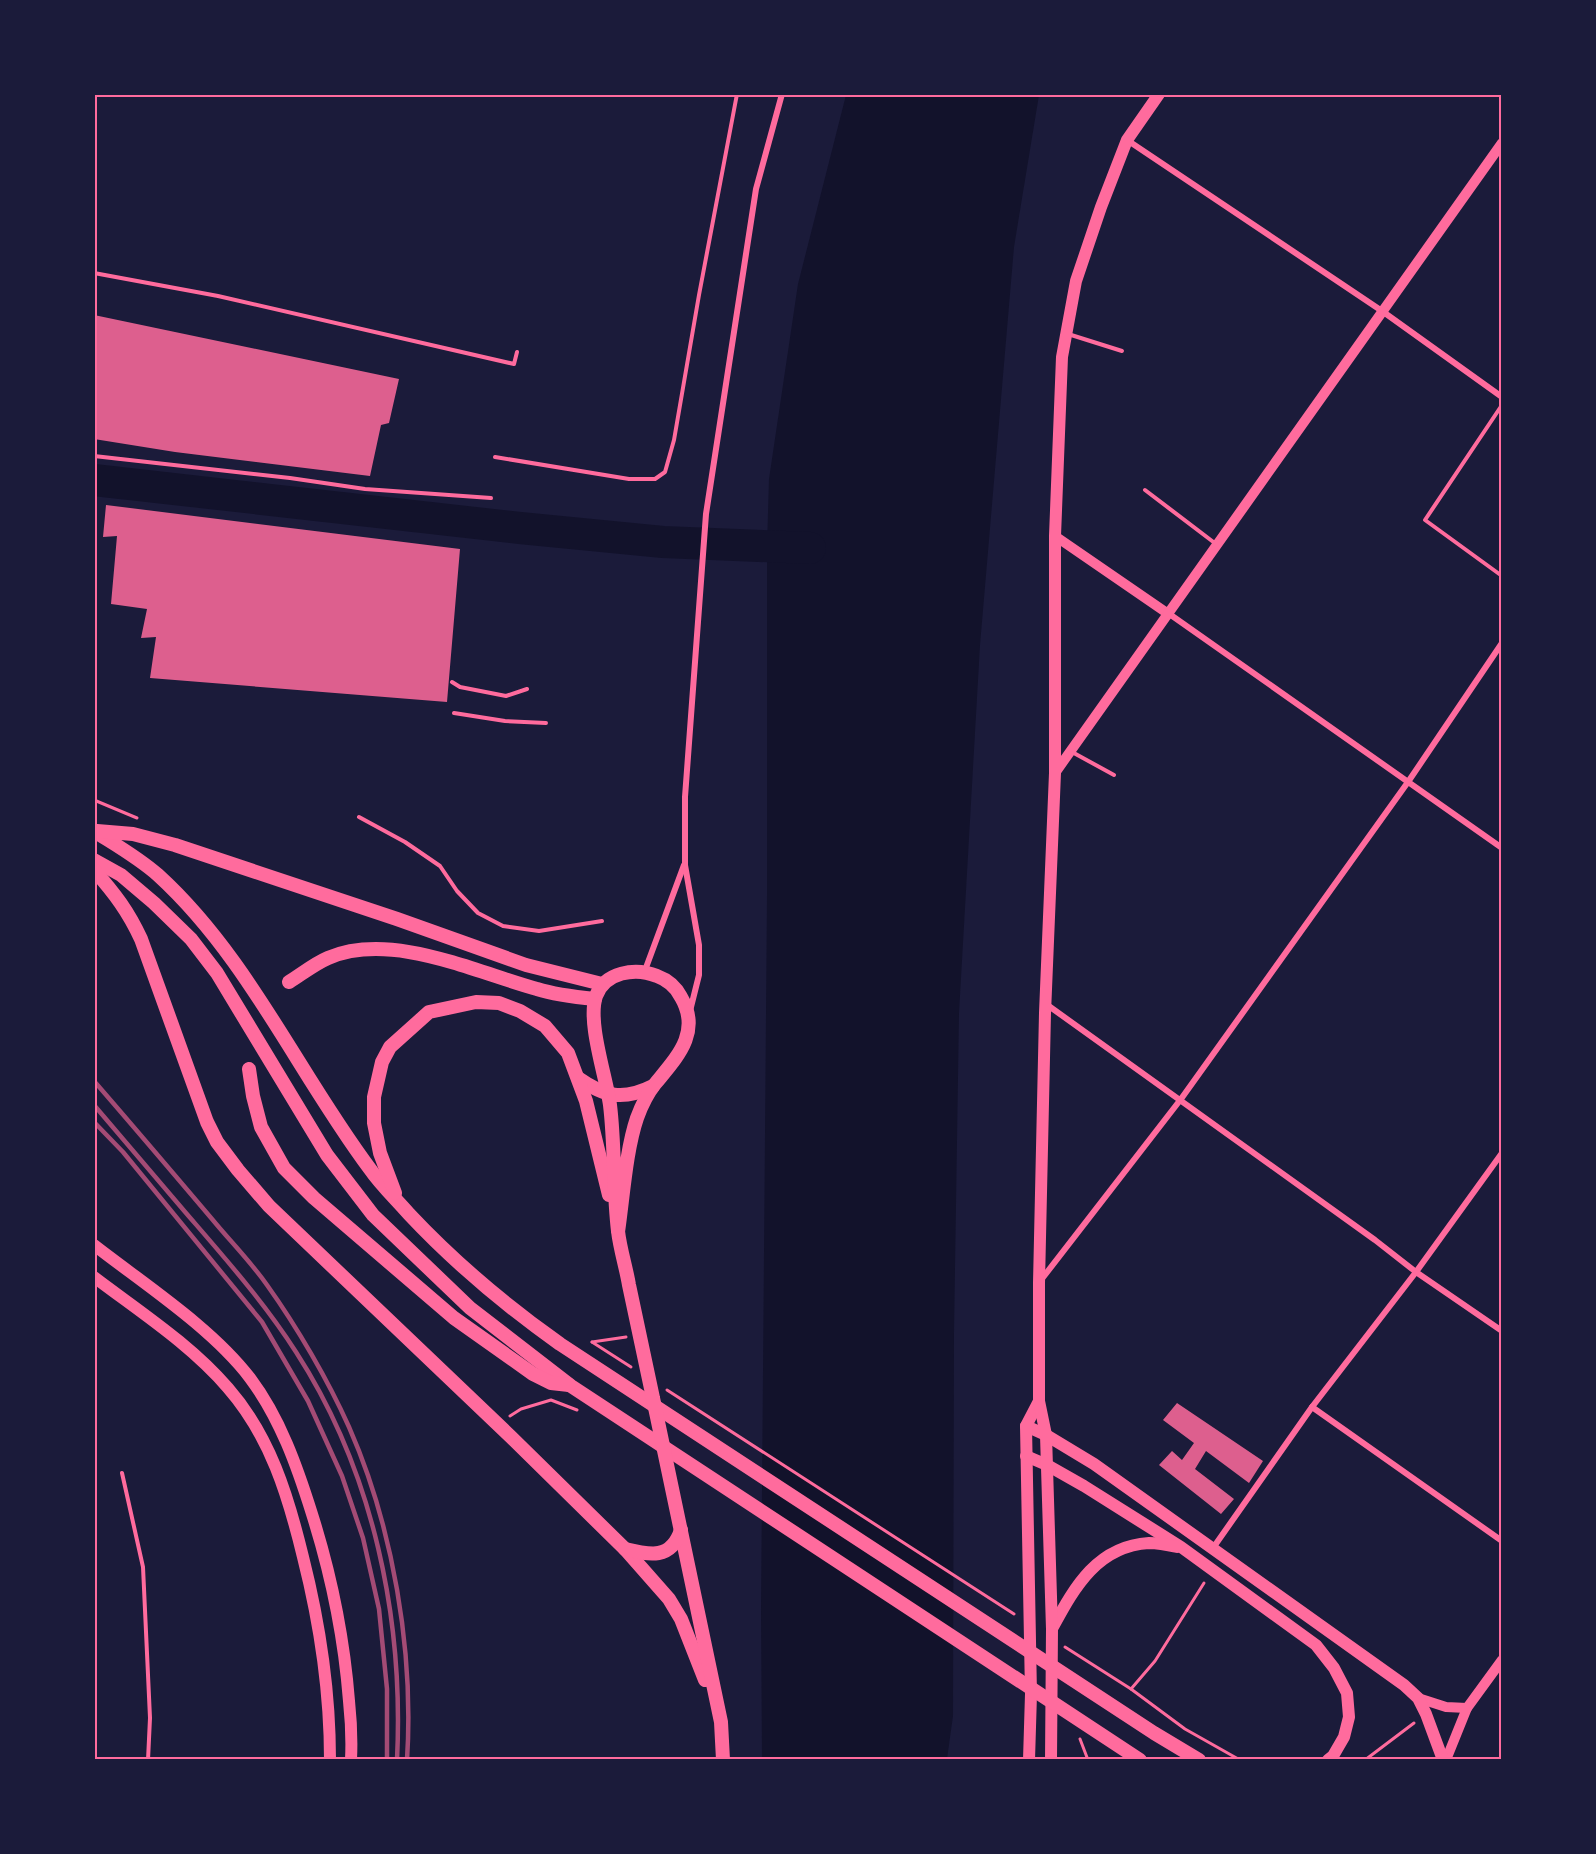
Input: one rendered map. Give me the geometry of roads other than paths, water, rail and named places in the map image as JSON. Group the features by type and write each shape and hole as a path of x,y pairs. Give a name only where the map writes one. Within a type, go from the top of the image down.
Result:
{"main road":[{"path":"1051,1760 1052,1629 1046,1435 1039,1401 1039,1283 1055,773 1055,536 1062,357 1076,281 1101,207 1127,140 1159,94"},
{"path":"94,831 141,836 175,845 526,965 602,984"},
{"path":"94,831 157,874 181,899 254,990 336,1122 371,1172 440,1247 485,1287 522,1317 584,1360 1154,1733 1200,1760"},
{"path":"94,860 121,875 191,939 218,973 327,1155 373,1215 470,1308 571,1386 1138,1758"},
{"path":"94,870 122,902 141,939 202,1112 217,1142 269,1206 486,1413 625,1550 669,1599 681,1619 721,1722"},
{"path":"289,982 329,957 377,948 401,950 443,960 564,996 595,999"},
{"path":"622,973 644,973 657,976 670,983 678,992 689,1015 688,1029 684,1045 676,1059 653,1086 637,1118 632,1135 618,1232 608,1094 594,1028 595,999 602,984 612,977 622,973"},
{"path":"399,1203 380,1153 374,1123 374,1097 382,1062 390,1047 429,1012 476,1002 500,1004 520,1011 545,1026 568,1053 578,1078 586,1101 618,1232 721,1722 723,1760"},
{"path":"249,1069 261,1127 284,1168 314,1198 454,1318 533,1374 551,1383 571,1386"},
{"path":"578,1078 595,1090 608,1094 637,1094 653,1086"},
{"path":"94,1245 200,1327 232,1358 250,1378 283,1432 301,1476 316,1525 339,1622 347,1666 351,1760"},
{"path":"94,1277 188,1348 214,1372 240,1403 260,1432 271,1454 281,1478 298,1535 316,1608 325,1666 330,1725 330,1760"},
{"path":"1029,1760 1031,1694 1026,1426 1039,1401"},
{"path":"1026,1426 1046,1435 1094,1464 1373,1662 1418,1698 1444,1760"},
{"path":"1026,1455 1047,1465 1181,1547 1316,1646 1334,1668 1347,1693 1349,1717 1344,1737 1333,1756 1328,1760"},
{"path":"625,1550 652,1555 665,1551 674,1544 681,1530"},
{"path":"1052,1629 1070,1596 1089,1571 1114,1552 1133,1545 1151,1543 1181,1547"}],"street":[{"path":"689,1015 699,975 699,945 685,865 686,797 706,514 756,189 782,94"},
{"path":"1127,140 1382,311 1502,397"},
{"path":"1055,773 1502,143"},
{"path":"1055,536 1502,848"},
{"path":"1039,1283 1181,1099 1408,782 1501,646"},
{"path":"644,973 685,865"},
{"path":"1046,1004 1181,1099 1416,1272 1502,1330"},
{"path":"1213,1548 1312,1407 1416,1272 1502,1153"},
{"path":"1312,1407 1502,1541"},
{"path":"1444,1760 1467,1708 1502,1660"},
{"path":"1418,1698 1446,1707 1467,1708"}],"lane":[{"path":"495,457 629,479 655,479 664,472 674,440 737,94"},
{"path":"94,273 218,296 514,364 516,352"},
{"path":"1066,333 1122,351"},
{"path":"1502,405 1425,520 1502,576"},
{"path":"94,456 365,489 491,498"},
{"path":"1145,490 1216,544"},
{"path":"452,682 460,687 506,696 527,689"},
{"path":"454,713 505,721 546,723"},
{"path":"1070,751 1113,775"},
{"path":"359,817 405,842 440,866 457,891 478,913 503,926 539,931 602,921"},
{"path":"122,1473 143,1567 150,1718 148,1760"}],"waterway":[{"path":"94,480 663,542 810,548"}],"railway":[{"path":"94,1081 261,1276 311,1354 349,1427 378,1506 397,1590 407,1676 407,1760"},
{"path":"94,1105 271,1315 323,1398 364,1496 378,1547 395,1653 398,1707 397,1760"},
{"path":"94,1122 123,1152 262,1322 308,1401 342,1476 363,1538 379,1609 387,1689 387,1760"}]}
